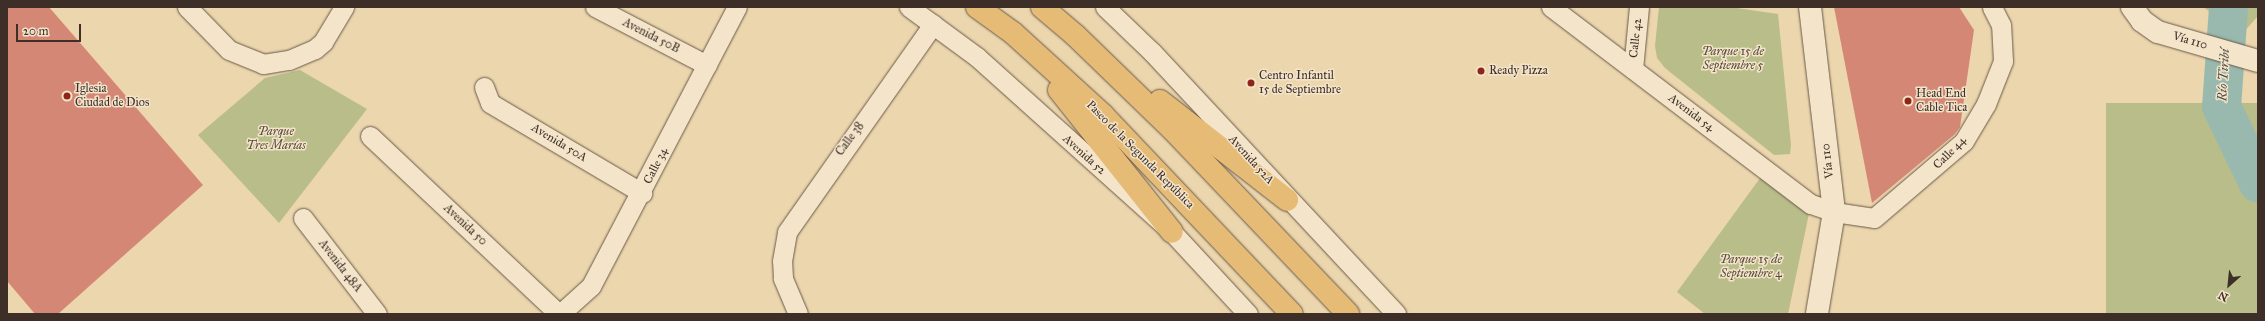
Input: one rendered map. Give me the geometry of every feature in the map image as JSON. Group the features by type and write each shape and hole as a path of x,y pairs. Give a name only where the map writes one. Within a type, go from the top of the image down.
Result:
{"highway":[{"name":"Paseo de la Segunda República","path":"978,7 1013,33 1103,115 1292,314"},
{"path":"1042,7 1075,35 1287,200"},
{"path":"1013,33 1172,232"},
{"path":"1075,35 1173,130 1348,314"}],"main road":[{"name":"Vía 110","path":"1810,7 1834,212 1817,314"},
{"name":"Vía 110","path":"2132,7 2142,21 2166,34 2258,61"}],"street":[{"path":"186,7 228,50 252,62 273,63 298,58 315,49 323,42 344,7"},
{"name":"Avenida 50B","path":"595,7 707,65"},
{"name":"Calle 34","path":"560,314 591,286 642,193 737,7"},
{"name":"Avenida 52","path":"909,7 977,57 1172,232 1248,314"},
{"name":"Avenida 52A","path":"1105,7 1152,52 1287,200 1396,314"},
{"name":"Avenida 54","path":"1551,7 1811,204 1834,212"},
{"name":"Calle 42","path":"1633,69 1639,7"},
{"name":"Calle 44","path":"1834,212 1874,218 1964,141 1986,104 2003,61 2001,24 1992,7"},
{"name":"Calle 38","path":"798,314 787,293 782,261 793,220 933,24"},
{"name":"Avenida 50A","path":"484,87 490,103 642,193"},
{"name":"Avenida 50","path":"370,136 560,314"},
{"name":"Avenida 48A","path":"303,218 378,314"}],"green space":[{"name":"Parque 15 de Septiembre 5","path":"1659,7 1730,7 1778,14 1791,145 1790,154 1774,155 1665,68 1657,58 1655,46"},
{"path":"2203,7 2258,7 2258,16 2242,34"},
{"name":"Parque Tres Marías","path":"300,70 367,109 279,223 198,135 265,78"},
{"path":"2106,103 2257,103 2257,314 2106,314"},
{"name":"Parque 15 de Septiembre 4","path":"1766,170 1811,204 1788,314 1705,314 1677,292"}],"building":[{"name":"Iglesia Ciudad de Dios","path":"7,7 49,7 203,185 58,314 35,314 7,281"},
{"name":"Head End Cable Tica","path":"1834,7 1959,7 1974,30 1960,127 1955,134 1872,203"}],"waterway":[{"name":"Río Tiribí","path":"2228,7 2221,106 2258,183"}],"place":[{"name":"Ready Pizza","path":"1481,71"},
{"name":"Centro Infantil 15 de Septiembre","path":"1251,83"},
{"name":"Iglesia Ciudad de Dios","path":"67,96"},
{"name":"Head End Cable Tica","path":"1908,101"}]}
